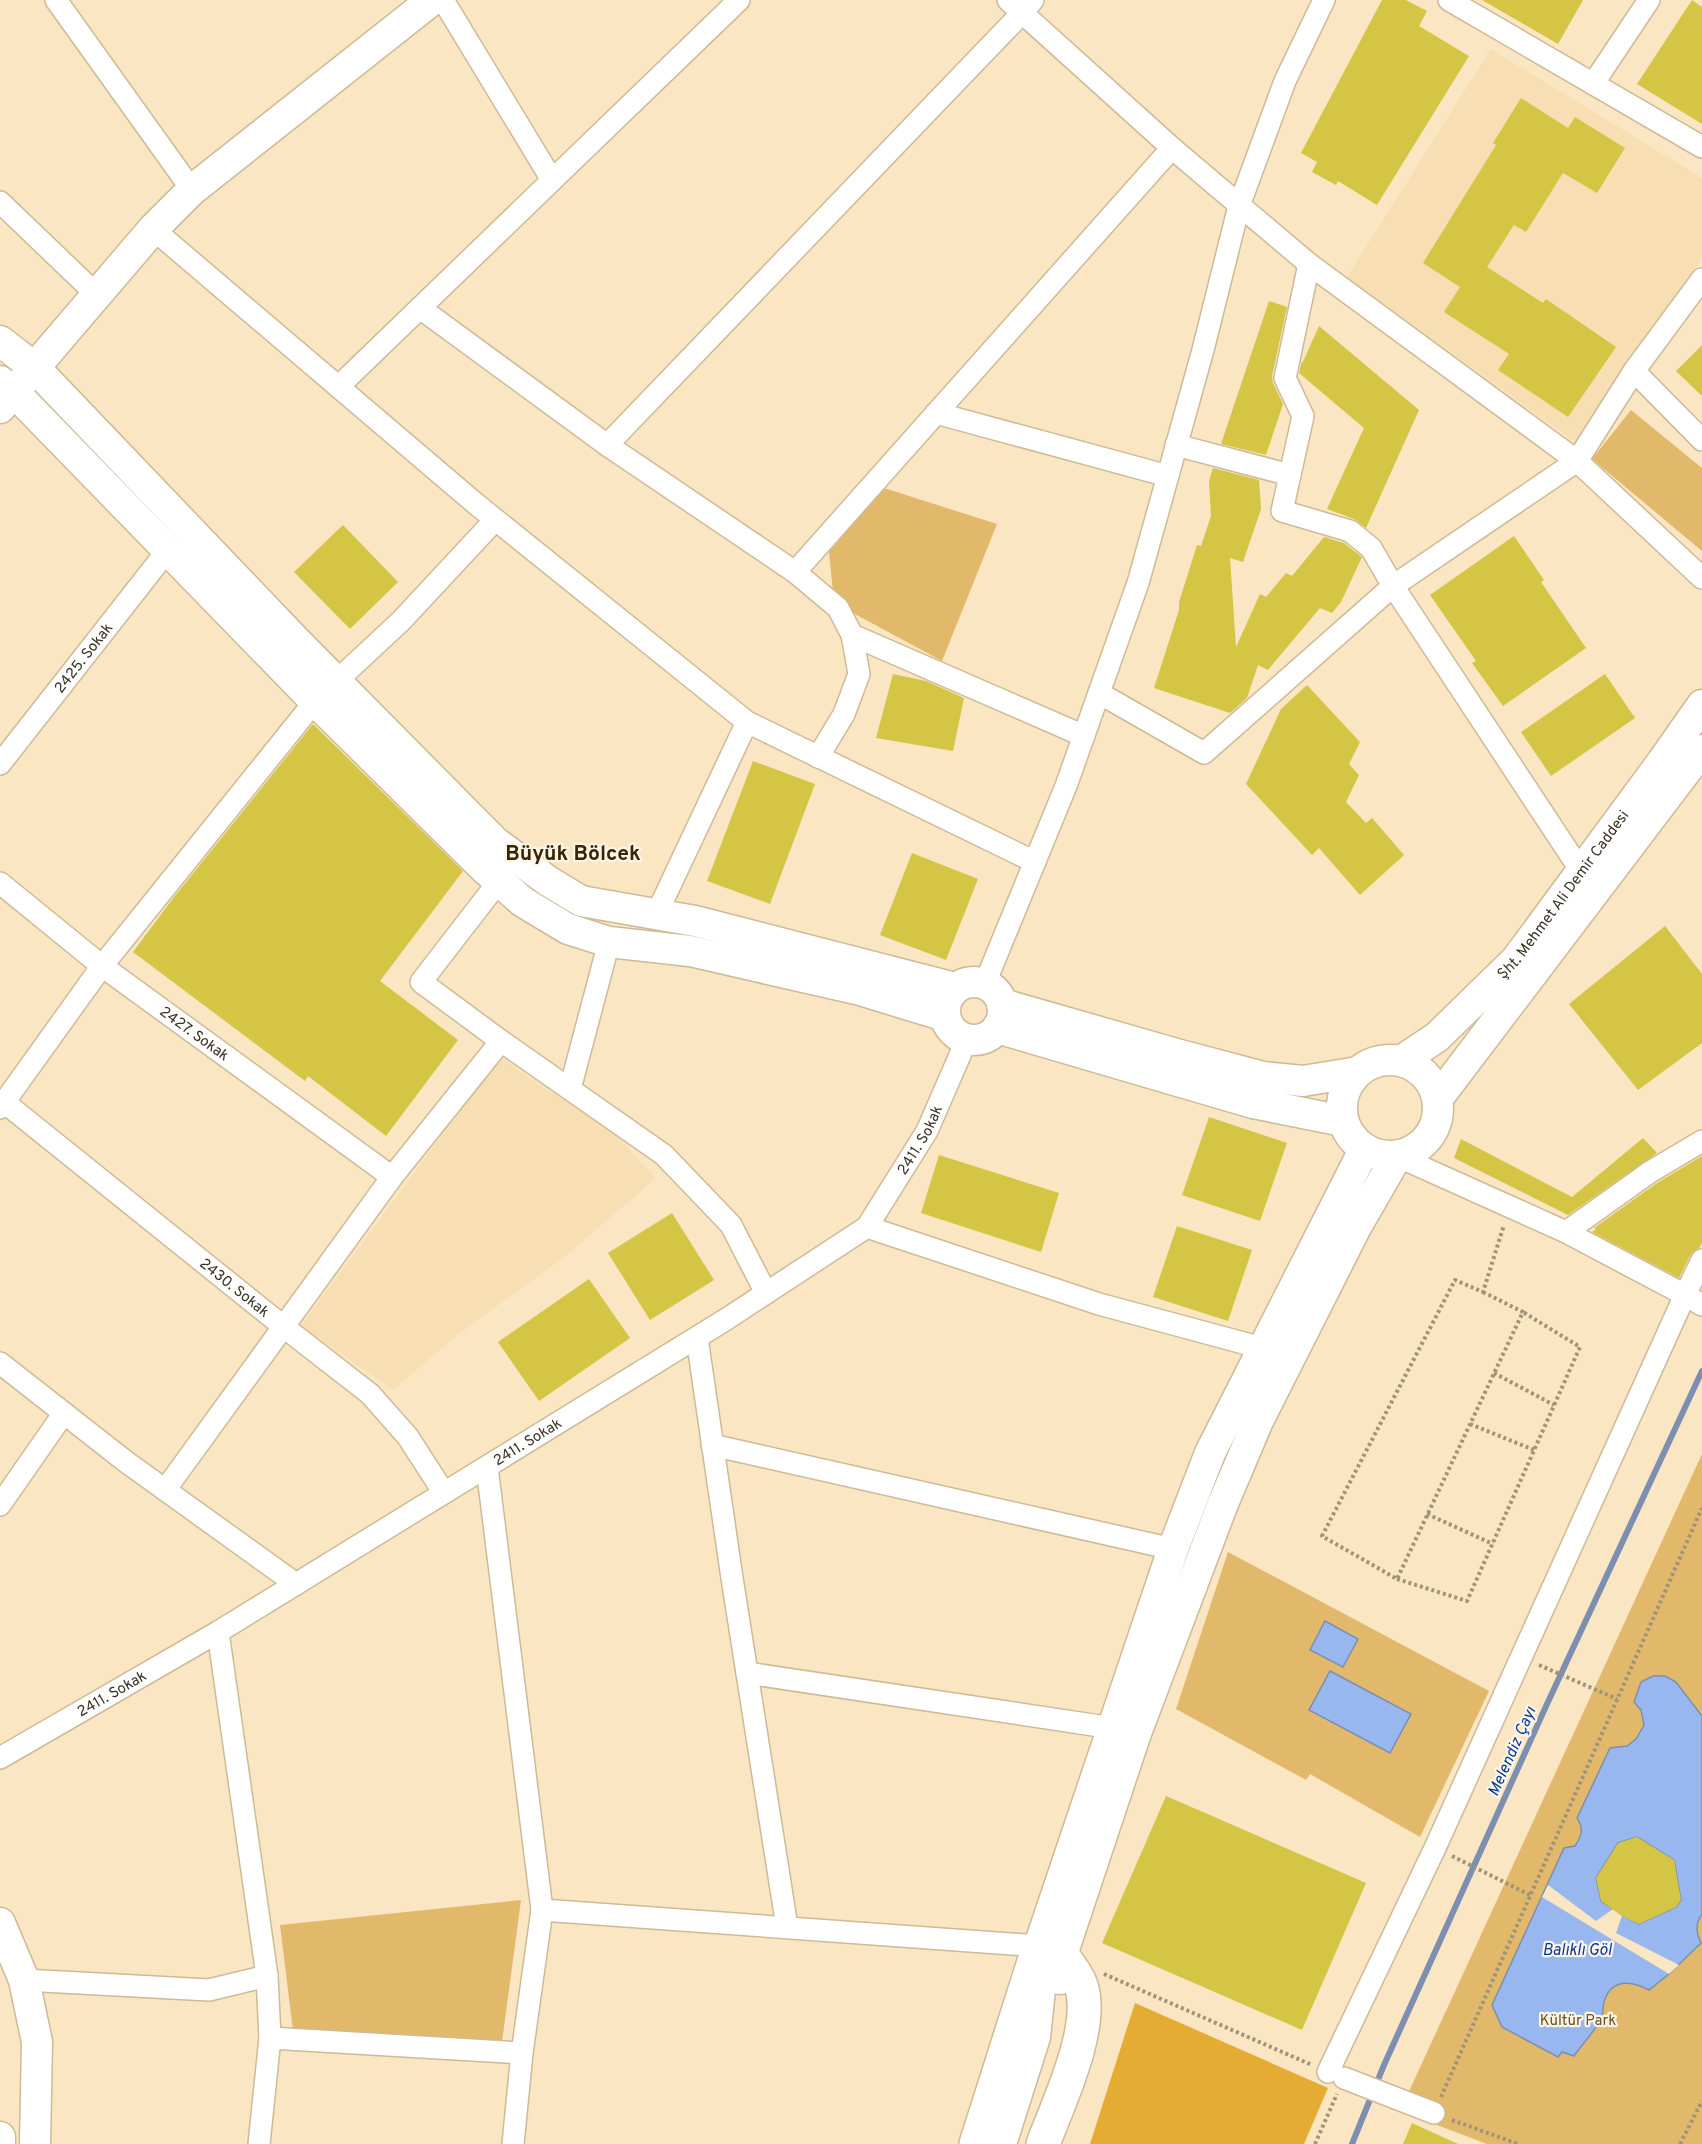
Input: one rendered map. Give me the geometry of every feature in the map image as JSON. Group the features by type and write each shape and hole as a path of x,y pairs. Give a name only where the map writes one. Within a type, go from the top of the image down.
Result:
{"highway":[{"path":"976,2144 1050,1951 1080,1983 1085,2008 1077,2054 1043,2144"}],"main road":[{"path":"432,0 192,190 153,229 35,368 5,394 168,551 495,842 548,881 581,901 695,921 955,988"},
{"path":"0,341 35,368 326,692 499,880 523,902 568,929 609,942 690,951 860,990 945,1016"},
{"name":"Şht. Mehmet Ali Demir Caddesi","path":"1401,1061 1437,1037 1516,960 1702,705"},
{"name":"Şht. Mehmet Ali Demir Caddesi","path":"1438,1098 1702,750"},
{"path":"995,1005 990,1035 982,1039 967,1039 952,1030 945,1016 945,1004 955,988 965,982 974,981 995,1005 1253,1103 1343,1121"},
{"path":"995,1005 1263,1077 1303,1081 1358,1071 1370,1064 1390,1060 1401,1061 1417,1068 1426,1076 1438,1098 1438,1116 1433,1131 1422,1145 1405,1155 1383,1157 1364,1150 1352,1139 1343,1121 1342,1099 1349,1083 1358,1071"},
{"path":"1001,2144 1035,2037 1041,1980 1113,1728 1173,1549 1210,1453 1364,1150"},
{"path":"1020,2144 1054,2036 1050,1951 1222,1506 1269,1400 1356,1227 1397,1156"},
{"path":"0,1923 24,1980 37,2042 35,2144"},
{"path":"0,2137 0,2144"}],"street":[{"path":"56,0 192,190"},
{"path":"443,0 552,180"},
{"path":"338,387 739,0"},
{"path":"995,1005 1035,862 1066,786 1138,583 1239,206 1285,81 1324,0"},
{"path":"1449,0 1702,147"},
{"path":"1593,84 1649,0"},
{"path":"607,445 1021,4 1172,148 1239,206 1309,264 1577,461 1702,578"},
{"path":"795,572 1172,148"},
{"path":"0,202 97,296"},
{"path":"153,229 495,520 747,722 1035,862"},
{"path":"1309,264 1285,378 1303,416 1282,511 1350,531 1371,548 1581,871"},
{"path":"1099,693 1204,753 1394,586 1577,461 1634,371 1702,279"},
{"path":"420,308 607,445 795,572 838,608 852,634 859,674 844,714 818,757"},
{"path":"1634,371 1702,440"},
{"path":"936,413 1168,476"},
{"path":"1176,445 1290,476"},
{"path":"2,1105 102,966 326,692 401,621 495,520"},
{"name":"2425. Sokak","path":"0,764 168,551"},
{"path":"852,634 1084,736"},
{"path":"656,915 747,722"},
{"path":"499,880 421,982 664,1155 731,1225 766,1293"},
{"name":"2427. Sokak","path":"0,883 102,966 393,1177"},
{"path":"570,1089 609,942"},
{"name":"2411. Sokak","path":"0,1758 218,1632 697,1338 867,1227 927,1131 967,1039"},
{"path":"165,1490 393,1177 501,1041"},
{"name":"2430. Sokak","path":"2,1105 370,1394 408,1437 444,1493"},
{"path":"1566,1232 1650,1172 1702,1141"},
{"path":"1397,1156 1566,1232 1693,1300"},
{"path":"867,1227 1099,1304 1262,1348"},
{"path":"1434,2114 1336,2075 1435,1848 1522,1658 1693,1300 1702,1260"},
{"path":"697,1338 787,1927"},
{"path":"0,1363 165,1490 296,1584"},
{"path":"0,1505 64,1413"},
{"path":"712,1445 1173,1549"},
{"path":"487,1467 542,1910 522,2053 513,2144"},
{"path":"218,1632 267,1976 270,2038 259,2144"},
{"path":"747,1673 1113,1728"},
{"path":"542,1910 787,1927 1050,1951"},
{"path":"24,1980 209,1990 267,1976"},
{"path":"270,2038 522,2053"}],"path":[{"path":"1483,1292 1510,1207"},
{"path":"1455,1280 1523,1312 1580,1347 1467,1601 1397,1579 1322,1536 1455,1280"},
{"path":"1397,1579 1523,1312"},
{"path":"1494,1373 1554,1405"},
{"path":"1470,1424 1534,1450"},
{"path":"1518,2144 1434,2114 1702,1508"},
{"path":"1427,1514 1493,1544"},
{"path":"1522,1658 1617,1699"},
{"path":"1435,1848 1530,1895"},
{"path":"1103,1973 1336,2075 1315,2144"},
{"path":"1680,2144 1702,2102"}],"shaded area":[{"path":"1491,49 1702,178 1702,259 1575,442 1347,277"},
{"path":"504,1060 609,1128 656,1178 562,1259 462,1331 393,1390 301,1326 493,1066"},
{"path":"1135,2003 1328,2088 1304,2144 1090,2144"}],"green space":[{"path":"1631,410 1702,468 1702,551 1592,459"},
{"path":"884,488 997,524 942,661 853,613 833,592 829,552"},
{"name":"Kültür Park","path":"1702,1454 1702,2144 1487,2144 1400,2111"},
{"path":"1228,1552 1489,1691 1420,1837 1310,1774 1306,1780 1176,1709"},
{"path":"521,1900 502,2042 293,2031 280,1925"}],"water":[{"path":"1325,1621 1358,1639 1343,1667 1310,1650"},
{"path":"1330,1671 1411,1714 1390,1753 1309,1710"},
{"name":"Balıklı Göl","path":"1653,1676 1665,1676 1676,1682 1702,1716 1702,1914 1697,1928 1701,1943 1649,1990 1630,1983 1613,1987 1604,2001 1600,2021 1574,2056 1562,2052 1558,2057 1502,2027 1492,2005 1564,1848 1575,1846 1579,1839 1581,1829 1577,1818 1610,1748 1627,1746 1636,1739 1644,1725 1641,1710 1634,1702 1641,1682","holes":["1637,1837 1674,1860 1681,1900 1676,1907 1639,1924 1601,1901 1596,1878 1618,1843"]}],"pier":[{"path":"1548,1885 1596,1921 1613,1909 1622,1916 1616,1933 1679,1965 1669,1974 1542,1897"}],"building":[{"path":"1382,0 1406,0 1427,11 1419,26 1469,56 1377,205 1338,181 1336,185 1312,172 1317,162 1301,153"},
{"path":"1482,0 1583,0 1558,44"},
{"path":"1692,0 1702,7 1702,124 1637,84"},
{"path":"1521,98 1568,128 1575,117 1625,148 1597,193 1563,173 1526,232 1514,225 1487,267 1543,303 1546,299 1616,347 1568,417 1498,370 1509,354 1444,312 1460,287 1423,263 1496,145 1493,143"},
{"path":"1269,301 1287,307 1272,376 1283,404 1266,455 1221,444"},
{"path":"1319,326 1419,410 1366,528 1354,519 1327,509 1364,428 1299,373 1302,360 1302,364"},
{"path":"1702,345 1702,396 1676,371"},
{"path":"1213,468 1259,480 1261,509 1243,562 1230,558 1236,647 1260,594 1266,597 1286,573 1292,576 1324,537 1344,543 1362,557 1341,602 1332,613 1320,608 1268,670 1258,665 1247,698 1230,713 1154,688 1197,545 1201,546 1211,516 1209,481"},
{"path":"343,525 398,582 350,629 294,572"},
{"path":"1514,536 1544,580 1541,582 1586,648 1503,706 1472,663 1476,661 1430,595"},
{"path":"893,674 926,681 964,698 953,751 876,738"},
{"path":"1605,674 1635,718 1551,776 1521,732"},
{"path":"1307,685 1360,742 1349,764 1359,775 1346,802 1366,823 1372,818 1404,855 1360,895 1319,848 1312,855 1246,784 1281,709"},
{"path":"313,724 463,871 380,981 458,1040 386,1136 308,1076 305,1081 133,952 174,897"},
{"path":"753,761 815,784 770,904 707,881"},
{"path":"912,853 978,879 946,960 880,935"},
{"path":"1665,926 1702,974 1702,1043 1638,1090 1569,1004"},
{"path":"1209,1117 1287,1143 1260,1221 1182,1195"},
{"path":"1643,1138 1657,1153 1568,1215 1454,1158 1461,1139 1572,1197"},
{"path":"939,1155 1059,1193 1041,1252 921,1213"},
{"path":"1702,1156 1702,1243 1691,1254 1679,1278 1592,1232 1596,1229 1594,1228 1657,1183"},
{"path":"672,1213 714,1280 650,1320 608,1253"},
{"path":"1177,1226 1252,1250 1228,1321 1153,1297"},
{"path":"589,1279 630,1338 539,1401 498,1342"},
{"path":"1166,1796 1366,1883 1302,2030 1102,1943"},
{"path":"1637,1837 1674,1860 1681,1900 1676,1907 1639,1924 1622,1916 1601,1901 1596,1878 1618,1843"},
{"path":"1412,2123 1458,2144 1403,2144"}],"waterway":[{"name":"Melendiz Çayı","path":"1352,2144 1384,2065 1547,1704 1702,1371"}],"district":[{"name":"Büyük Bölcek","path":"573,853"}]}
